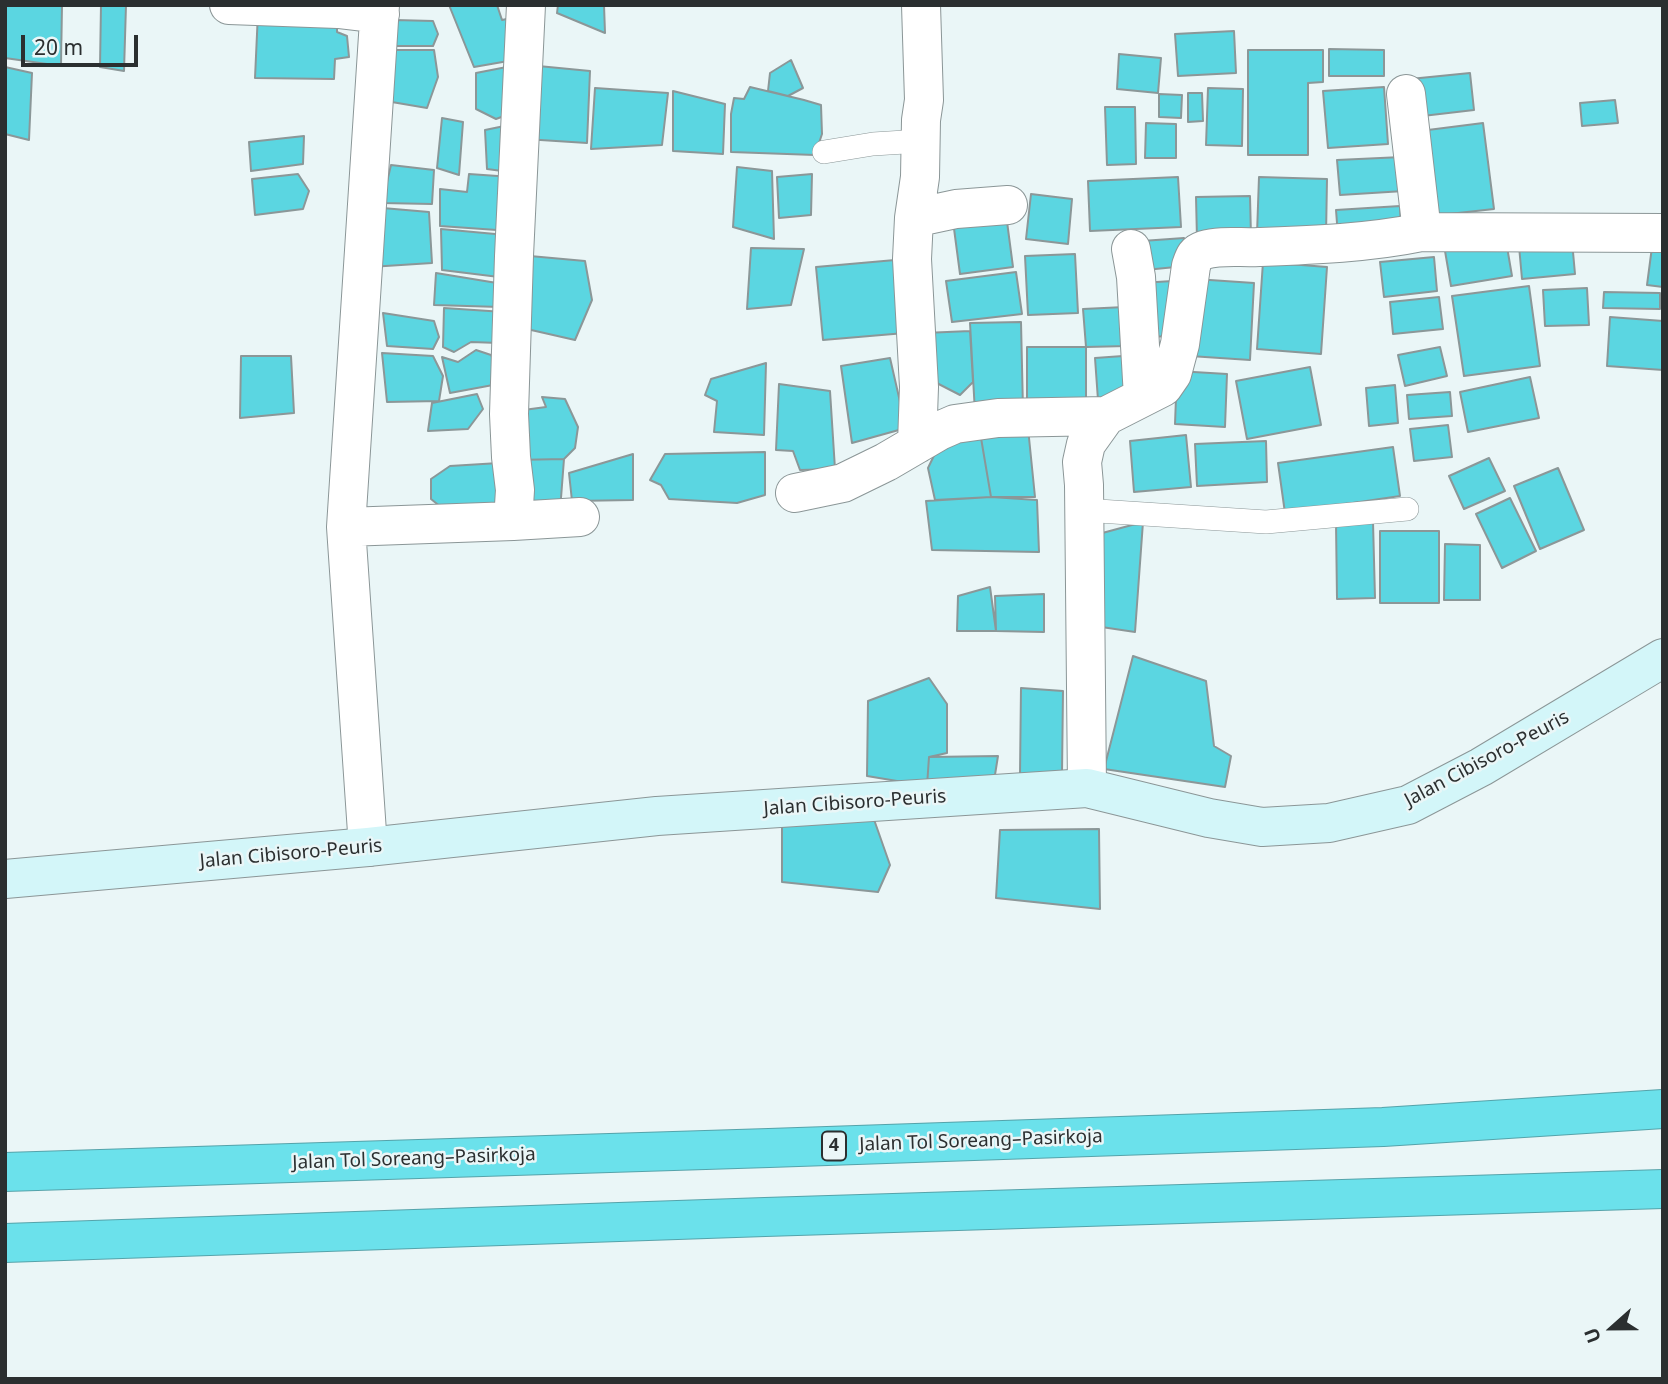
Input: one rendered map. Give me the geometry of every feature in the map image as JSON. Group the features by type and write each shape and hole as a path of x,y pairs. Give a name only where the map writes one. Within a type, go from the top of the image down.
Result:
{"highway":[{"name":"Jalan Tol Soreang–Pasirkoja","path":"5,1172 1383,1127 1663,1109"},
{"path":"5,1242 1663,1189"}],"street":[{"path":"229,5 380,9 346,527 368,847"},
{"path":"513,521 515,490 509,414 514,242 526,5"},
{"path":"916,444 919,387 912,259 920,177 924,89 921,5"},
{"path":"1406,94 1422,232"},
{"path":"914,218 956,209 1008,205"},
{"path":"795,493 843,483 955,424 998,418 1106,416 1163,387 1172,374 1180,344 1191,266 1194,256 1199,252 1213,248 1257,248 1391,239 1422,232 1663,233"},
{"path":"1131,249 1136,277 1143,397"},
{"path":"1087,788 1082,462 1086,444 1106,416"},
{"path":"346,527 580,517"},
{"name":"Jalan Cibisoro-Peuris","path":"5,879 368,847 657,816 1087,788 1209,818 1262,827 1329,822 1408,805 1481,767 1663,658"}],"lane":[{"path":"824,152 873,144 921,141"},
{"path":"1083,510 1266,522 1407,509"}],"building":[{"path":"62,5 61,66 5,58 5,6"},
{"path":"101,5 126,5 124,71 100,67"},
{"path":"449,5 497,5 502,20 516,17 514,60 474,67"},
{"path":"558,5 604,5 605,33 557,13"},
{"path":"337,11 337,32 347,36 349,57 335,59 334,79 255,78 258,12"},
{"path":"395,20 433,21 438,34 433,46 395,46"},
{"path":"1234,31 1236,73 1178,76 1175,34"},
{"path":"1329,49 1384,50 1384,76 1329,76"},
{"path":"382,50 434,50 438,77 427,108 380,100"},
{"path":"1248,50 1323,50 1323,82 1308,83 1308,155 1248,155"},
{"path":"1119,54 1161,58 1158,93 1117,89"},
{"path":"791,60 803,88 788,96 768,91 770,73"},
{"path":"517,65 512,113 496,119 476,109 476,73"},
{"path":"528,65 590,71 587,143 525,139"},
{"path":"5,67 32,73 29,140 5,134"},
{"path":"1470,73 1474,110 1414,117 1410,79"},
{"path":"750,87 821,105 822,134 815,155 731,152 731,114 734,98 744,99"},
{"path":"1384,87 1388,144 1328,148 1323,91"},
{"path":"595,88 668,93 662,145 591,149"},
{"path":"1208,88 1243,89 1242,146 1206,145"},
{"path":"673,91 725,104 723,154 673,151"},
{"path":"1188,93 1202,93 1203,121 1188,122"},
{"path":"1159,94 1182,95 1181,118 1159,117"},
{"path":"1615,100 1618,123 1582,126 1580,103"},
{"path":"1105,107 1135,107 1136,164 1107,165"},
{"path":"442,118 463,122 459,175 437,168"},
{"path":"1146,123 1176,124 1176,158 1145,158"},
{"path":"1483,123 1494,209 1431,216 1420,131"},
{"path":"514,124 502,171 487,169 485,130"},
{"path":"304,136 303,164 251,171 249,142"},
{"path":"1402,157 1404,191 1340,195 1337,160"},
{"path":"391,165 434,170 432,204 382,203"},
{"path":"737,167 772,171 774,239 733,227"},
{"path":"298,174 309,191 303,209 255,215 252,179"},
{"path":"469,174 512,177 511,231 440,226 440,189 467,192"},
{"path":"812,174 811,215 779,218 777,177"},
{"path":"1178,177 1181,227 1090,231 1088,181"},
{"path":"1259,177 1327,179 1326,236 1257,234"},
{"path":"1031,194 1072,199 1068,244 1026,239"},
{"path":"1250,196 1251,237 1197,239 1196,197"},
{"path":"1400,206 1401,232 1338,236 1336,210"},
{"path":"371,207 429,212 432,263 370,267"},
{"path":"1006,214 1013,267 960,274 953,221"},
{"path":"441,229 506,235 499,277 442,270"},
{"path":"1184,238 1186,266 1145,270 1142,241"},
{"path":"1506,241 1512,276 1451,286 1445,251"},
{"path":"1572,241 1575,274 1522,279 1519,246"},
{"path":"1652,247 1663,248 1663,287 1647,285"},
{"path":"751,248 804,249 791,305 747,309"},
{"path":"1075,254 1078,313 1028,315 1025,256"},
{"path":"519,255 585,261 592,300 575,340 518,327"},
{"path":"1434,257 1437,291 1384,297 1380,262"},
{"path":"895,260 905,333 823,340 816,267"},
{"path":"1263,262 1327,267 1321,354 1257,349"},
{"path":"1016,272 1022,314 952,322 946,281"},
{"path":"436,273 503,284 500,307 434,305"},
{"path":"1195,279 1254,283 1250,360 1190,356"},
{"path":"1173,281 1176,336 1143,337 1140,283"},
{"path":"1529,286 1540,366 1464,376 1452,296"},
{"path":"1587,288 1589,325 1545,326 1543,290"},
{"path":"1604,292 1660,293 1660,309 1603,308"},
{"path":"1439,297 1443,329 1393,334 1390,302"},
{"path":"1125,307 1127,346 1086,347 1083,309"},
{"path":"444,308 504,312 499,343 471,342 454,352 443,347"},
{"path":"383,313 434,321 439,337 433,349 387,346"},
{"path":"1610,317 1663,321 1663,370 1607,366"},
{"path":"1021,322 1023,410 975,413 970,323"},
{"path":"970,331 973,382 960,395 927,378 924,333"},
{"path":"1027,347 1086,347 1086,404 1027,405"},
{"path":"1440,347 1447,376 1405,386 1398,355"},
{"path":"476,350 491,355 497,370 493,385 450,393 442,357 458,362"},
{"path":"382,353 433,356 443,376 439,401 387,402"},
{"path":"241,356 291,356 294,413 240,418"},
{"path":"1123,356 1126,399 1098,400 1095,358"},
{"path":"890,358 906,428 852,443 841,366"},
{"path":"766,363 764,435 714,432 717,401 705,395 711,379"},
{"path":"1310,367 1321,425 1247,439 1236,381"},
{"path":"1177,371 1227,374 1225,427 1175,424"},
{"path":"1530,377 1539,418 1468,432 1460,392"},
{"path":"779,384 830,391 835,469 800,470 793,451 776,450"},
{"path":"1395,385 1398,423 1369,426 1366,388"},
{"path":"1450,392 1452,416 1409,419 1407,395"},
{"path":"477,394 483,409 468,429 428,431 432,403"},
{"path":"542,397 565,399 578,427 575,448 564,459 514,460 516,411 546,407"},
{"path":"1448,425 1452,457 1414,461 1410,429"},
{"path":"1028,428 1035,497 991,497 980,432"},
{"path":"980,432 991,497 935,500 928,468 942,439"},
{"path":"1186,435 1191,487 1134,492 1130,441"},
{"path":"1266,441 1267,482 1197,486 1195,444"},
{"path":"1393,447 1400,496 1285,513 1278,463"},
{"path":"765,452 765,495 737,503 669,499 661,485 650,480 665,454"},
{"path":"633,454 633,500 572,501 569,473"},
{"path":"1489,458 1505,491 1464,509 1449,476"},
{"path":"564,459 560,511 530,513 514,460"},
{"path":"499,463 496,506 447,512 431,499 431,479 450,466"},
{"path":"1558,468 1584,530 1540,549 1514,486"},
{"path":"991,497 1037,500 1039,552 932,550 926,501"},
{"path":"1510,498 1536,551 1502,568 1476,514"},
{"path":"1143,522 1135,632 1088,625 1095,535"},
{"path":"1373,522 1375,598 1337,599 1336,523"},
{"path":"1380,531 1439,531 1439,603 1380,603"},
{"path":"1445,544 1480,545 1480,600 1444,600"},
{"path":"990,587 996,631 957,631 958,596"},
{"path":"1044,594 1044,632 996,631 995,596"},
{"path":"1133,656 1206,681 1214,746 1231,756 1225,787 1104,769"},
{"path":"929,678 947,704 947,753 929,757 927,786 867,776 868,701"},
{"path":"1021,688 1063,691 1062,773 1020,774"},
{"path":"998,756 994,781 927,786 929,757"},
{"path":"871,811 890,865 878,892 782,882 782,823"},
{"path":"1099,829 1100,909 996,898 1000,830"}]}
